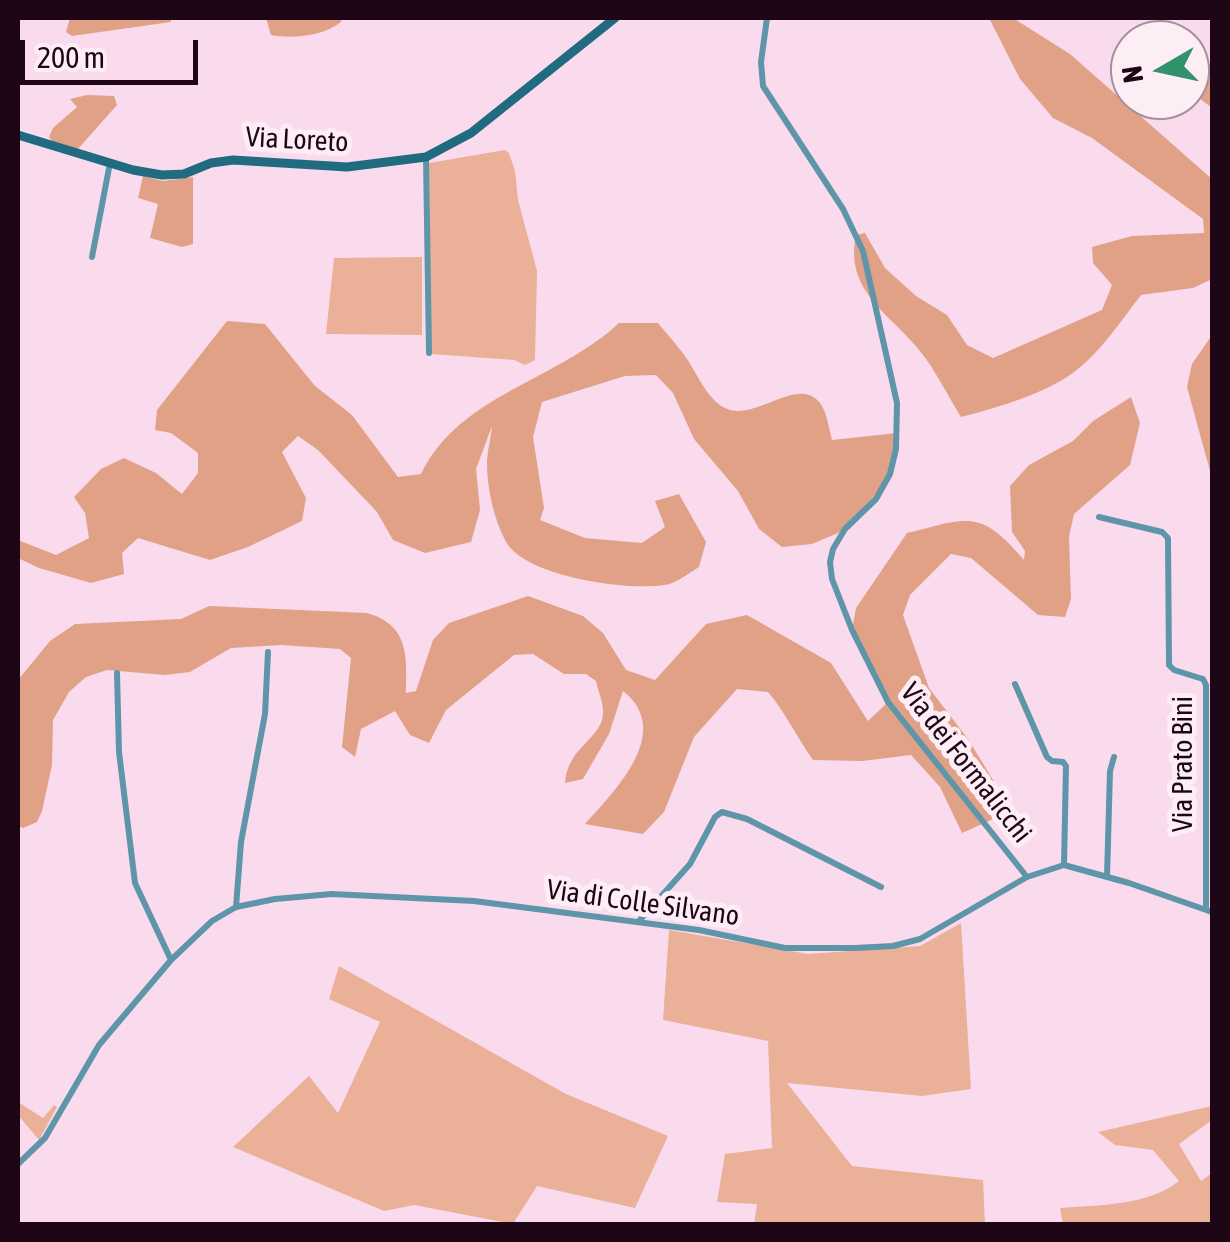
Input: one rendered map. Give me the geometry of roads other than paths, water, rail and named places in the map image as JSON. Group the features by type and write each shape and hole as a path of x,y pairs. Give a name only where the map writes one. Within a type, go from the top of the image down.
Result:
{"street":[{"name":"Via Loreto","path":"18,136 169,176 228,160 352,167 426,157 458,142 502,110 614,18"},
{"name":"Via dei Formalicchi","path":"767,18 761,62 763,86 846,215 863,251 897,402 896,448 890,474 876,499 838,539 831,555 832,576 852,630 888,702 1027,877"},
{"path":"426,157 429,354"},
{"path":"92,257 110,163"},
{"name":"Via Prato Bini","path":"1064,865 1209,911 1206,687 1203,678 1174,670 1169,664 1168,538 1162,532 1099,517"},
{"path":"236,906 241,842 265,718 268,652"},
{"path":"117,674 120,758 135,883 171,960"},
{"path":"1015,684 1046,756 1066,766 1064,865 1027,877"},
{"path":"1107,877 1110,771 1114,758"},
{"path":"638,922 688,867 714,819 722,812 747,819 880,888"},
{"name":"Via di Colle Silvano","path":"18,1164 45,1138 100,1045 171,960 216,918 236,906 342,894 481,902 709,932 785,948 893,946 937,931 1027,877"}]}
